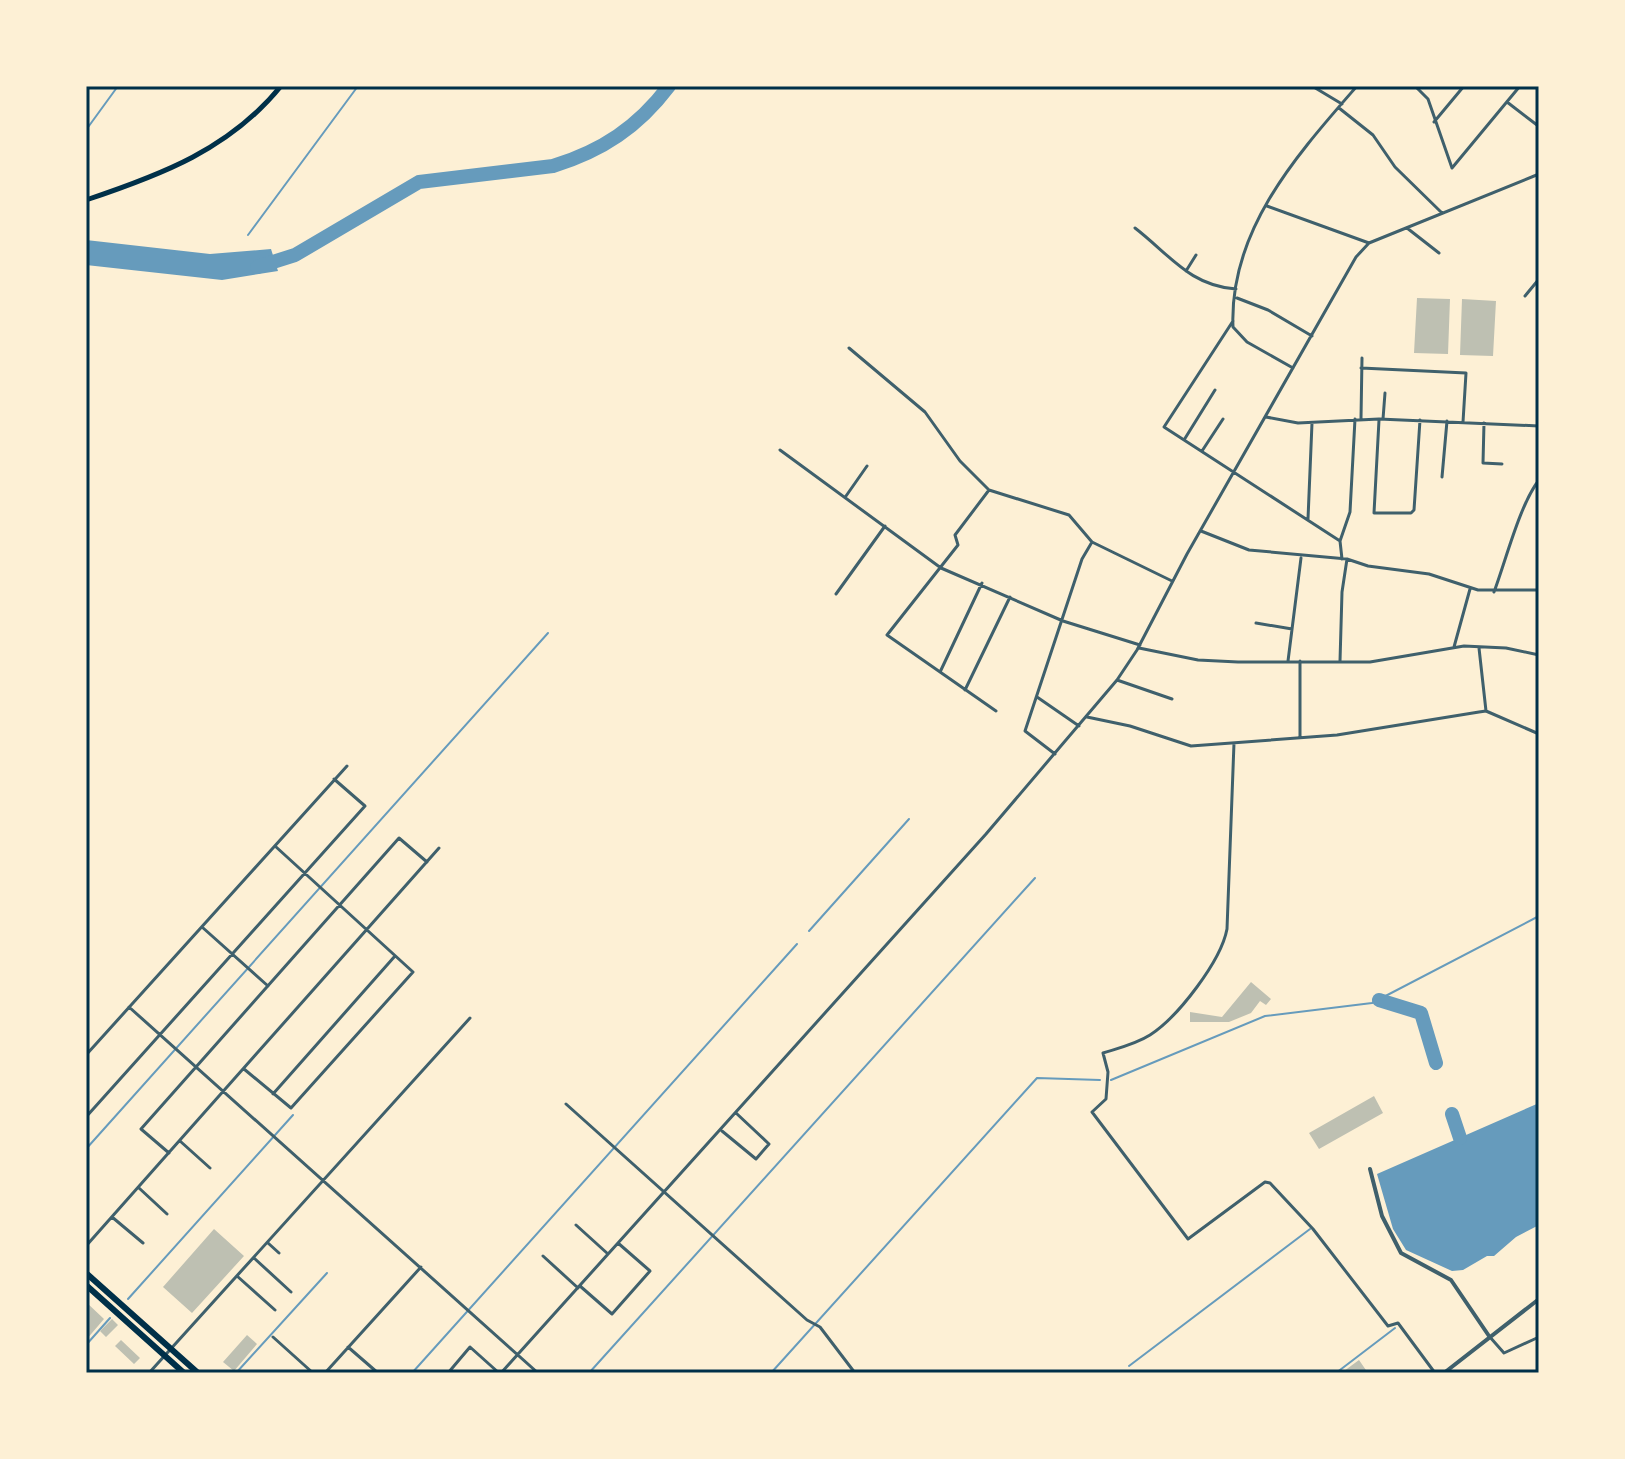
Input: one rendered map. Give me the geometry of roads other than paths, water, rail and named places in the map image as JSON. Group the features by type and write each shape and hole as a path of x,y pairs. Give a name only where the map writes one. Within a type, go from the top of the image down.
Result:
{"highway":[{"path":"86,1273 198,1373"},
{"path":"86,1285 184,1373"}],"main road":[{"path":"86,200 146,180 198,156 242,126 281,86"}],"street":[{"path":"1312,86 1373,135 1395,167 1442,213"},
{"path":"1293,368 1247,342 1233,327 1241,255 1290,168 1357,86"},
{"path":"1415,86 1428,99 1434,122 1448,148 1452,168 1520,86"},
{"path":"1434,122 1464,86"},
{"path":"1507,102 1537,125 1539,123"},
{"path":"448,1373 470,1347 500,1373 721,1130 1087,717 1139,646 1172,581 1356,257 1369,243 1539,174"},
{"path":"1267,206 1369,243"},
{"path":"1406,227 1439,253"},
{"path":"1135,228 1190,277 1213,288 1236,289"},
{"path":"1186,271 1196,255"},
{"path":"1539,279 1527,294 1539,292"},
{"path":"1236,298 1268,310 1312,336"},
{"path":"1233,321 1164,427 1340,541"},
{"path":"849,348 925,412 960,461 989,490 1069,515 1092,542 1172,581"},
{"path":"1362,358 1362,419"},
{"path":"1361,368 1466,373 1463,422"},
{"path":"1184,440 1215,390"},
{"path":"1385,393 1374,513 1411,513 1414,510 1420,420"},
{"path":"1266,417 1312,423 1381,419 1539,426"},
{"path":"1202,451 1223,419"},
{"path":"1340,661 1344,559 1340,541 1350,512 1355,419"},
{"path":"1442,477 1447,421"},
{"path":"1308,521 1312,423"},
{"path":"1484,423 1483,463 1502,464"},
{"path":"780,450 941,568 982,583 1063,621 1139,646 1198,660 1394,660 1454,647 1479,646 1539,655"},
{"path":"845,497 867,466"},
{"path":"1494,592 1515,537 1524,500 1539,480"},
{"path":"1534,486 1539,490"},
{"path":"989,490 955,535 958,545 887,635 996,711"},
{"path":"836,594 885,526"},
{"path":"1201,531 1231,546 1301,557 1344,559 1368,566 1429,574 1471,588 1494,592 1539,590"},
{"path":"1055,754 1025,731 1082,559 1092,542"},
{"path":"1288,661 1301,557"},
{"path":"940,672 982,583"},
{"path":"1454,647 1471,588"},
{"path":"965,690 1010,597"},
{"path":"1256,623 1292,629"},
{"path":"1479,646 1486,711"},
{"path":"1300,661 1300,737"},
{"path":"1117,680 1172,699"},
{"path":"1037,697 1079,726"},
{"path":"1087,717 1130,726 1191,746 1300,737 1486,711 1539,734"},
{"path":"1234,743 1227,929 1221,953 1158,1029 1137,1042 1103,1053 1108,1072 1106,1099 1092,1112 1188,1239 1265,1182 1270,1183 1313,1229 1388,1326 1398,1323 1435,1373"},
{"path":"86,1055 347,766"},
{"path":"86,1117 365,806 334,779"},
{"path":"169,1153 141,1129 196,1066 399,838 427,862"},
{"path":"244,1069 291,1108 413,972 275,846"},
{"path":"86,1246 439,848"},
{"path":"202,927 268,986"},
{"path":"273,1094 395,956"},
{"path":"129,1007 538,1373"},
{"path":"149,1373 470,1018"},
{"path":"566,1104 817,1326 855,1373"},
{"path":"721,1130 756,1159 769,1144 736,1113"},
{"path":"180,1141 210,1168"},
{"path":"1370,1169 1382,1216 1401,1253 1451,1280 1504,1353 1539,1337"},
{"path":"139,1188 167,1214"},
{"path":"112,1217 143,1243"},
{"path":"576,1225 608,1254"},
{"path":"268,1243 279,1253"},
{"path":"543,1256 612,1314 650,1271 618,1243"},
{"path":"254,1258 291,1292"},
{"path":"325,1373 421,1267"},
{"path":"237,1276 275,1310"},
{"path":"1444,1373 1539,1299"},
{"path":"273,1337 313,1373"},
{"path":"348,1347 378,1373"}],"water":[{"path":"86,240 210,254 271,249 278,271 222,280 86,265"},
{"path":"1539,1103 1539,1225 1516,1237 1494,1256 1487,1256 1463,1270 1452,1271 1406,1250 1393,1229 1377,1174"}],"waterway":[{"path":"86,130 118,86"},
{"path":"248,235 358,86"},
{"path":"257,267 295,255 419,182 553,166 587,153 632,125 669,86"},
{"path":"86,1149 548,633"},
{"path":"809,931 909,819"},
{"path":"589,1373 1035,878"},
{"path":"1111,1080 1265,1016 1372,1003 1539,916"},
{"path":"412,1373 797,944"},
{"path":"1379,1000 1421,1013 1436,1063"},
{"path":"771,1373 1037,1078 1100,1080"},
{"path":"1452,1114 1460,1138"},
{"path":"128,1299 293,1115"},
{"path":"1129,1366 1310,1229"},
{"path":"236,1373 327,1273"},
{"path":"86,1345 110,1318"},
{"path":"1336,1373 1395,1328"}]}
